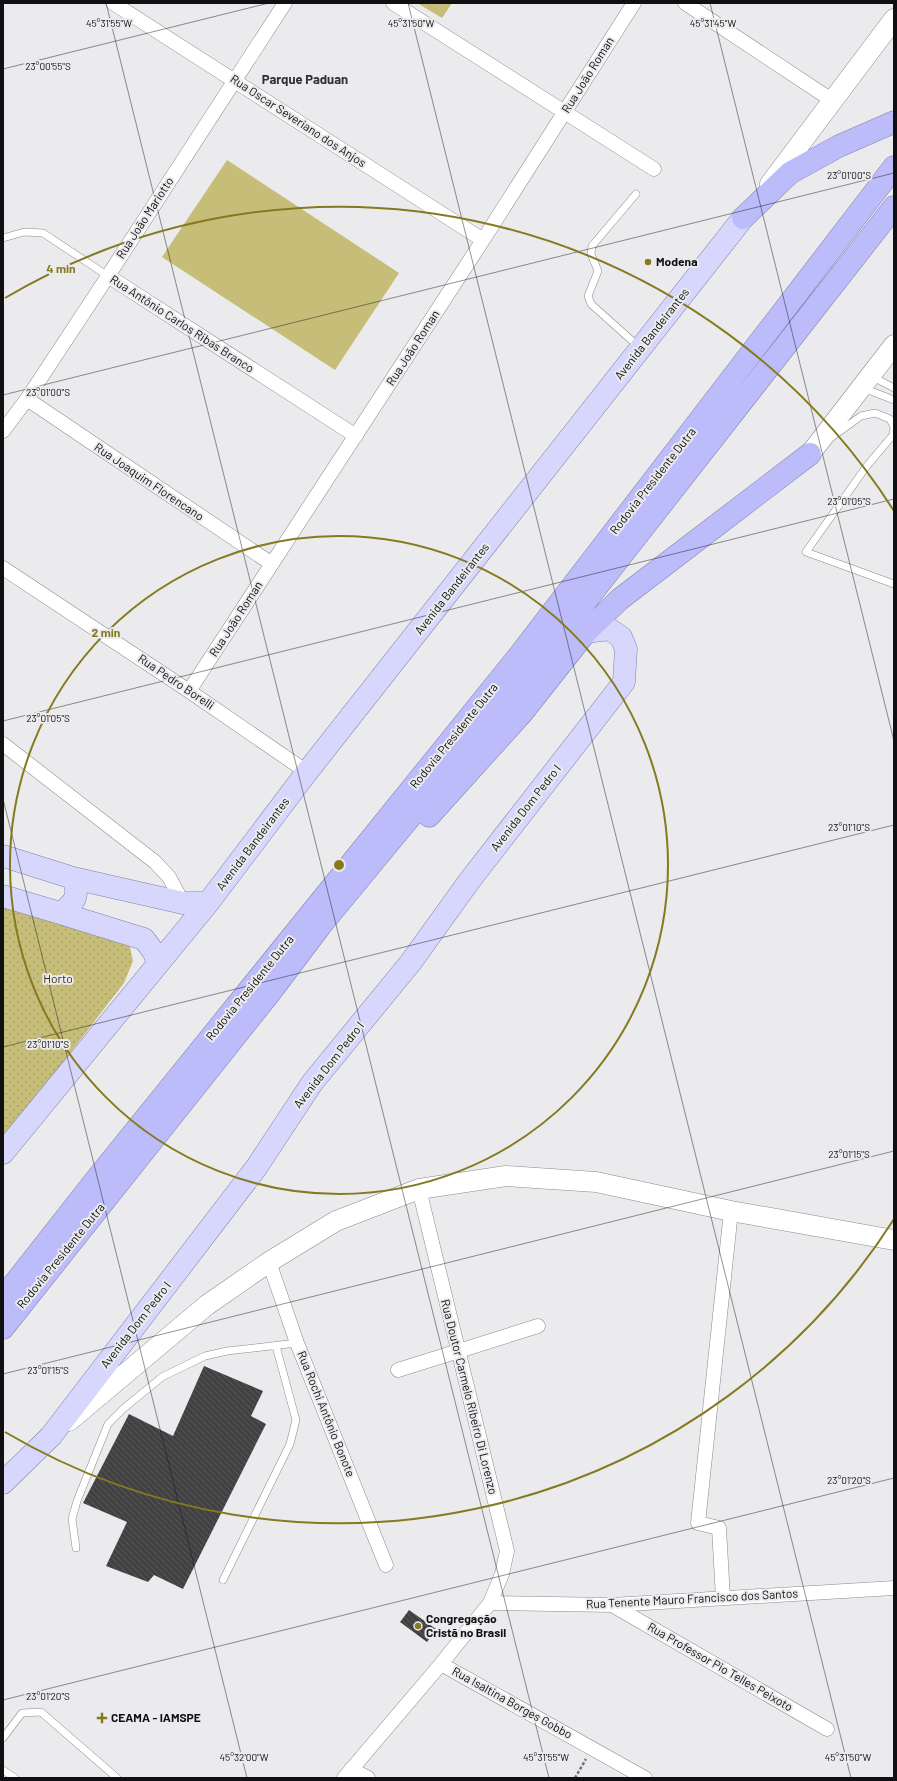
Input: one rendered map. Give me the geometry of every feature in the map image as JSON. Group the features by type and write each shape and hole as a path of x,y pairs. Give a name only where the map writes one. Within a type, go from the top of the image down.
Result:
{"highway":[{"path":"744,218 790,173 839,146 894,122"},
{"name":"Rodovia Presidente Dutra","path":"3,1298 94,1182 518,657 894,167"},
{"name":"Rodovia Presidente Dutra","path":"3,1328 269,994 321,926 535,666 894,207"},
{"path":"269,994 522,713 586,632 620,599 810,454"}],"main road":[{"name":"Avenida Bandeirantes","path":"3,1153 158,962 208,903 307,772 744,218 894,19"},
{"path":"810,454 894,345"},
{"name":"Avenida Dom Pedro I","path":"3,1483 51,1436 256,1168 312,1083 411,962 470,880 624,682 626,649 621,637 609,629 586,632"},
{"path":"3,856 73,878 184,903 208,903"},
{"path":"60,913 70,907 76,898 76,887 73,878"},
{"path":"3,896 144,940 153,951 158,962"},
{"path":"51,1436 207,1305 269,1262 336,1221 419,1188 506,1176 596,1182 730,1211 894,1240"}],"street":[{"name":"Rua Oscar Severiano dos Anjos","path":"113,3 483,240"},
{"name":"Rua João Mariotto","path":"3,431 27,399 285,3"},
{"path":"393,3 654,169"},
{"name":"Rua João Roman","path":"189,691 483,240 634,3"},
{"path":"685,3 833,101"},
{"name":"Rua Antônio Carlos Ribas Branco","path":"108,276 356,436"},
{"name":"Rua Joaquim Florencano","path":"27,399 272,564"},
{"name":"Rua Pedro Borelli","path":"3,568 189,691 307,772"},
{"path":"3,744 155,862 169,877 184,903"},
{"name":"Rua Doutor Carmelo Ribeiro Di Lorenzo","path":"347,1774 441,1664 490,1603 502,1574 507,1551 419,1188"},
{"path":"722,1598 719,1528 698,1523 730,1211"},
{"name":"Rua Rochi Antônio Bonote","path":"269,1262 297,1343 386,1565"},
{"path":"398,1370 538,1326"},
{"name":"Rua Tenente Mauro Francisco dos Santos","path":"490,1603 612,1605 894,1588"},
{"name":"Rua Professor Pio Telles Peixoto","path":"612,1605 827,1729"},
{"name":"Rua Isaltina Borges Gobbo","path":"441,1664 645,1778"},
{"path":"347,1774 368,1778"}],"lane":[{"path":"636,194 592,246 591,254 598,271 588,296 590,304 641,348"},
{"name":"Rua Antônio Carlos Ribas Branco","path":"3,238 24,232 43,233 108,276"},
{"path":"866,382 894,388"},
{"path":"866,382 894,400"},
{"path":"810,454 861,416 875,413 890,419 894,427 893,436 866,467 806,552 894,584"},
{"path":"76,1548 72,1519 77,1501 108,1424 123,1409 162,1377 205,1356 227,1351 297,1343"},
{"path":"223,1580 290,1444 296,1420 276,1346"},
{"path":"3,1738 22,1713 41,1712 117,1778"},
{"path":"3,1770 15,1778"}],"path":[{"path":"575,1778 593,1748"}],"green space":[{"path":"417,3 452,3 442,18"},
{"path":"227,160 399,273 335,370 162,257"},
{"name":"Horto","path":"3,907 113,937 130,947 133,961 124,983 3,1140"}],"building":[{"path":"204,1366 263,1391 251,1416 266,1424 183,1589 154,1575 148,1582 106,1566 127,1522 83,1503 129,1414 173,1436"},
{"name":"Congregação Cristã no Brasil","path":"409,1610 436,1629 427,1642 400,1622"}],"place":[{"name":"Modena","path":"648,262"},
{"name":"Congregação Cristã no Brasil","path":"418,1626"},
{"name":"CEAMA - IAMSPE","path":"102,1718"}],"district":[{"name":"Parque Paduan","path":"305,79"}]}
